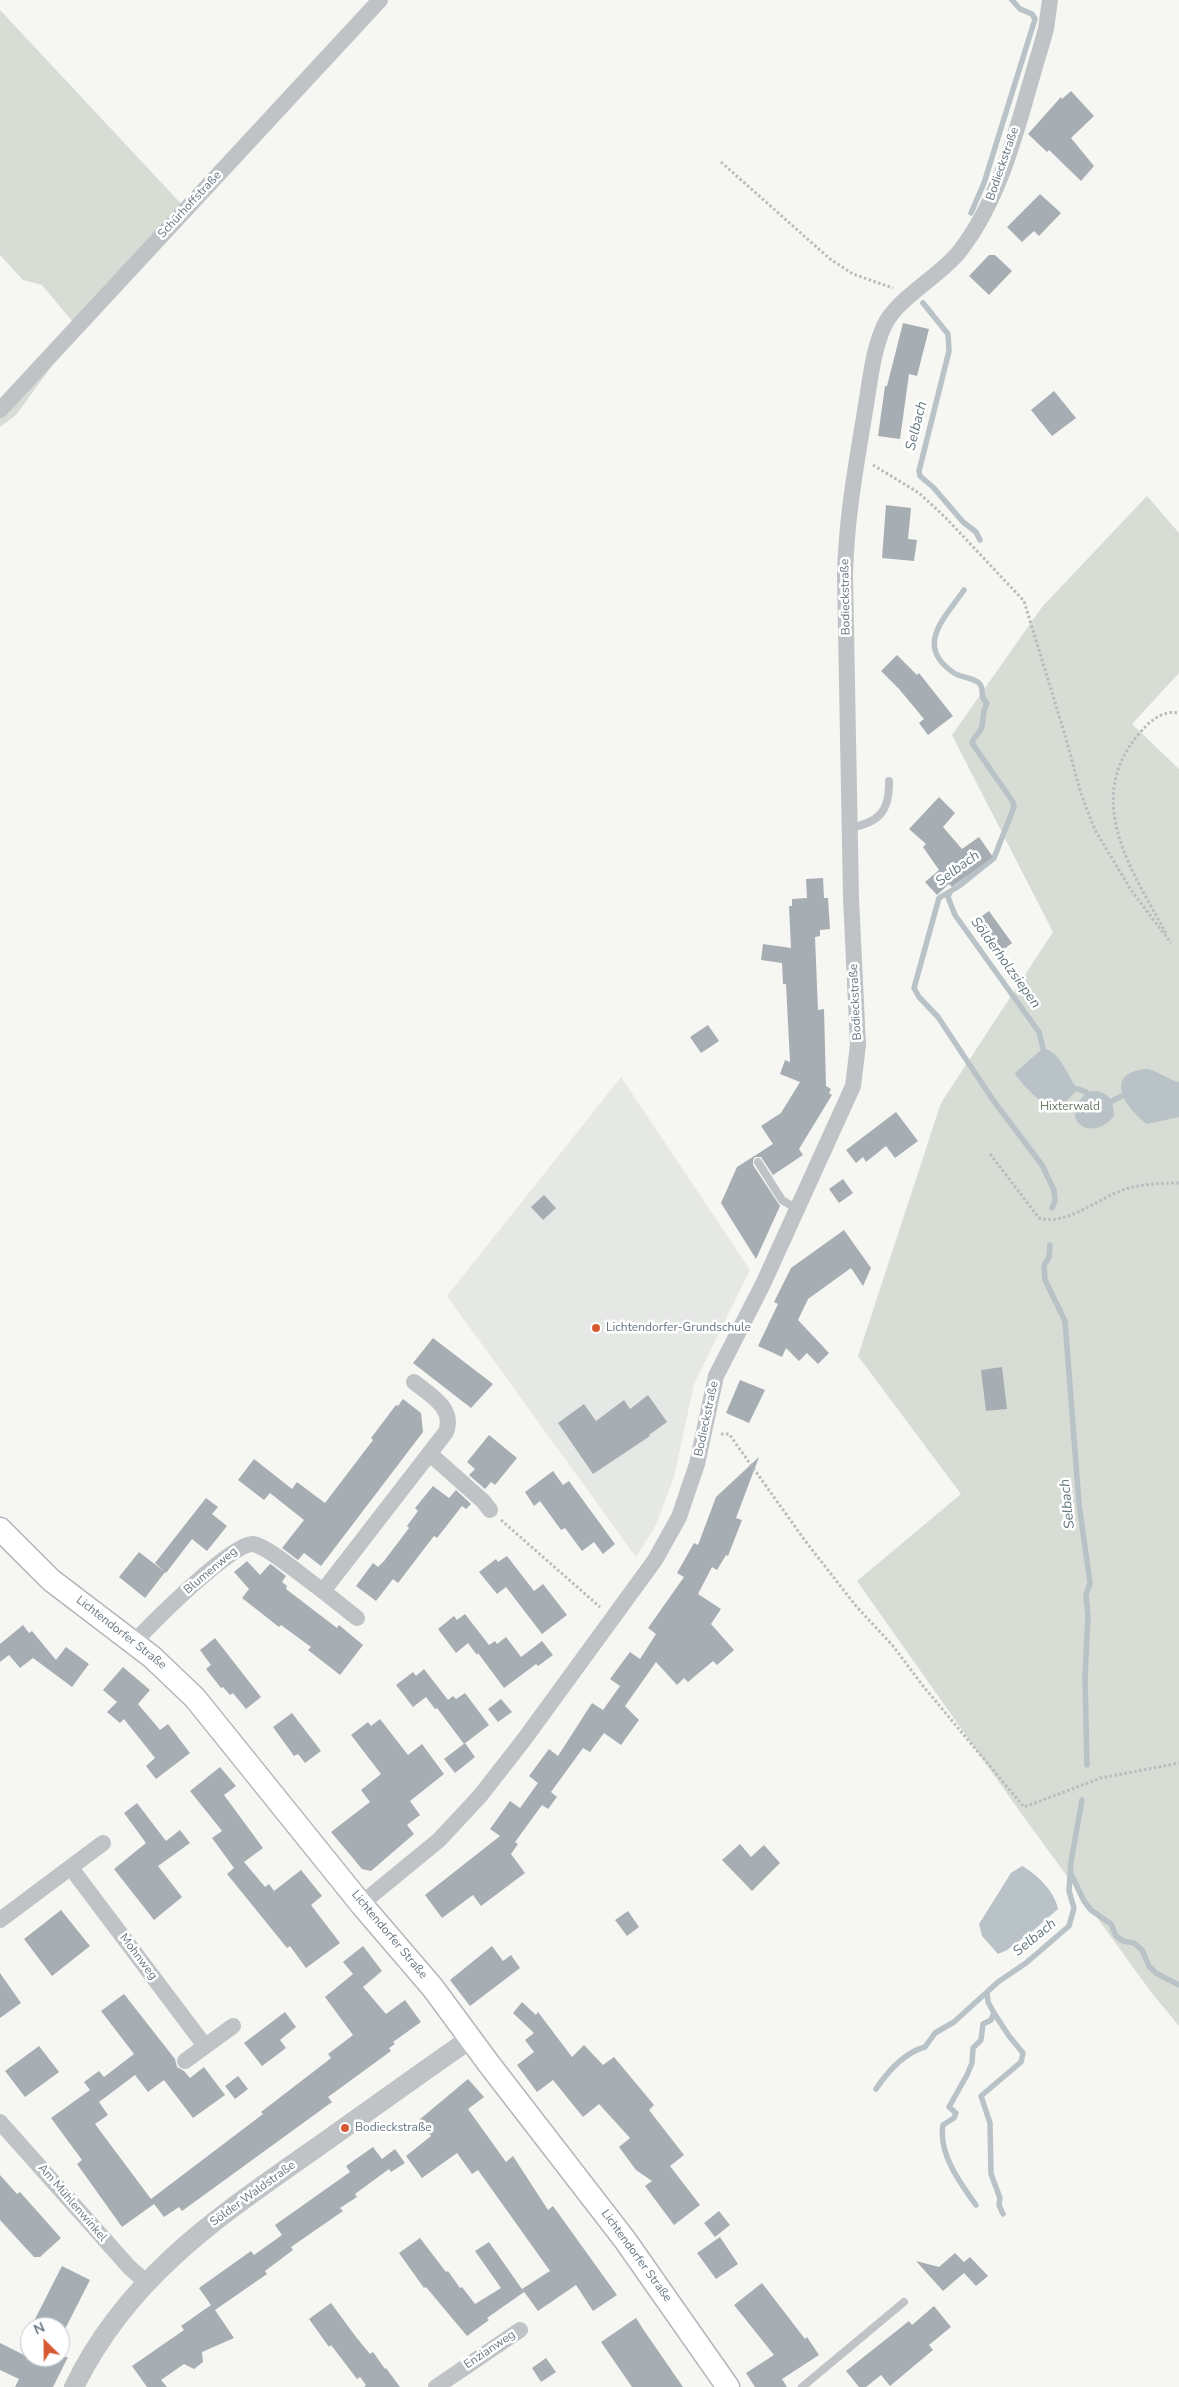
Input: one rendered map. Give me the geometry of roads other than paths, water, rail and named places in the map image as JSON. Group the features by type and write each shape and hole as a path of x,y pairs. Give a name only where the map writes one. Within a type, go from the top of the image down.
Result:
{"main road":[{"name":"Lichtendorfer Straße","path":"0,1529 51,1580 134,1643 178,1680 195,1698 362,1904 433,1988 470,2040 625,2240 728,2387"}],"street":[{"name":"Schürhoffstraße","path":"0,410 380,0"},
{"name":"Bodieckstraße","path":"362,1904 416,1860 460,1818 523,1741 655,1560 679,1517 697,1464 716,1376 755,1300 854,1086 858,1045 850,828 845,576 846,539 872,366 880,339 889,319 958,253 980,222 993,197 1040,50 1046,29 1050,0"},
{"path":"323,1591 446,1432 448,1418 440,1404 414,1382"},
{"path":"430,1454 490,1510"},
{"name":"Blumenweg","path":"134,1643 151,1623 233,1552 247,1544 253,1544 268,1550 358,1618"},
{"path":"0,1920 103,1843"},
{"name":"Mohnweg","path":"71,1868 205,2046"},
{"path":"185,2060 233,2026"},
{"name":"Sölder Waldstraße","path":"79,2385 105,2334 146,2282 183,2246 225,2212 470,2040"},
{"name":"Am Mühlenwinkel","path":"0,2122 129,2267 146,2282"},
{"name":"Enzianweg","path":"436,2387 520,2330"}],"lane":[{"path":"850,828 873,822 878,816 889,793 889,781"},
{"path":"758,1162 782,1200 797,1209"},
{"path":"802,2387 904,2302"}],"waterway":[{"name":"Selbach","path":"971,213 984,183 1035,19 1032,14 1020,9 1012,0"},
{"name":"Selbach","path":"923,303 948,334 949,351 919,471 920,476 933,487 963,522 976,532 980,540"},
{"name":"Selbach","path":"964,590 948,611 936,632 934,643 936,653 942,663 954,673 981,685 983,698 987,704 984,710 981,729 972,743 1013,802 1014,807 994,858 959,886 939,898 914,988 919,997 938,1017 993,1100 1042,1165 1054,1190 1055,1201 1052,1208"},
{"name":"Sölderholzsiepen","path":"950,892 948,897 955,915 1039,1032 1043,1048"},
{"name":"Sölderholzsiepen","path":"1078,1089 1086,1092"},
{"name":"Sölderholzsiepen","path":"1112,1101 1122,1096"},
{"name":"Selbach","path":"1050,1245 1049,1257 1044,1266 1045,1280 1065,1321 1079,1504 1090,1583 1086,1595 1088,1616 1085,1678 1087,1765"},
{"name":"Selbach","path":"876,2089 903,2058 925,2047 935,2033 954,2022 998,1982 1026,1963 1069,1926 1074,1908 1069,1891 1071,1862 1082,1800"},
{"path":"1071,1874 1084,1901 1091,1910 1111,1924 1116,1936 1123,1941 1134,1943 1142,1950 1149,1966 1156,1973 1179,1985"},
{"path":"976,2205 963,2187 947,2157 942,2136 943,2125 954,2118 956,2113 949,2107 972,2063 973,2048 981,2040 983,2024 991,2020 994,2013 988,2002 987,1993"},
{"path":"994,2013 1023,2053 1021,2062 981,2096 990,2123 991,2174 1000,2198 999,2205 1003,2214"}],"place":[{"name":"Lichtendorfer-Grundschule","path":"596,1328"},
{"name":"Bodieckstraße","path":"345,2128"}],"park label":[{"name":"Hixterwald","path":"1070,1107"}]}
